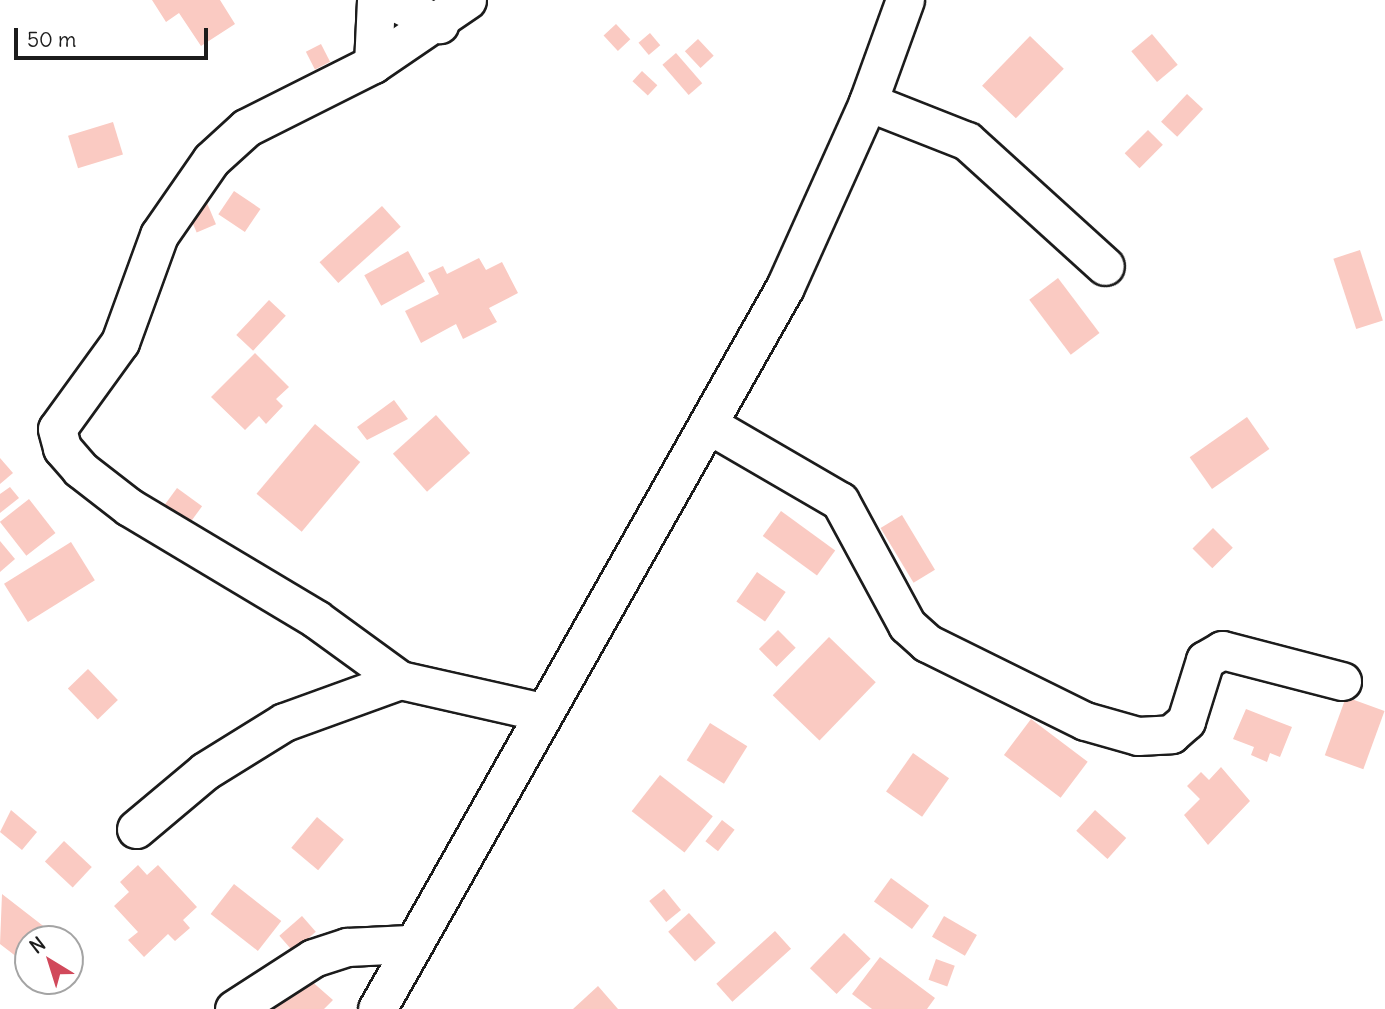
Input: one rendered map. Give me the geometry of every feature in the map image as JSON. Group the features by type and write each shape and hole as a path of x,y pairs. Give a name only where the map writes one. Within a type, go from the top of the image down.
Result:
{"street":[{"path":"373,64 376,0"},
{"path":"390,0 439,24"},
{"path":"467,0 439,24 373,64 246,128 211,160 159,235 120,342 57,429 62,448 80,469 129,507 316,619 400,680 542,712"},
{"path":"377,1009 409,944 711,426 785,287 868,102 905,0"},
{"path":"868,102 967,141 1105,266"},
{"path":"711,426 840,501 901,615 927,643 1085,721 1138,736 1171,734 1186,722 1205,660 1222,650 1342,681"},
{"path":"136,829 205,771 285,722 400,680"},
{"path":"234,1009 313,958 347,947 409,944"}],"building":[{"path":"152,0 220,0 235,24 201,46 179,13 166,22"},
{"path":"616,24 630,39 618,51 604,36"},
{"path":"650,33 660,45 649,55 639,43"},
{"path":"1152,34 1178,65 1157,82 1131,51"},
{"path":"1030,36 1064,69 1016,118 982,86"},
{"path":"698,39 714,56 701,68 685,51"},
{"path":"321,44 330,62 315,70 306,52"},
{"path":"676,53 702,83 689,95 662,65"},
{"path":"642,71 657,85 648,96 632,81"},
{"path":"1187,94 1203,109 1177,137 1161,122"},
{"path":"113,122 123,155 78,168 68,136"},
{"path":"1148,130 1163,145 1140,168 1125,153"},
{"path":"234,191 261,209 245,232 218,214"},
{"path":"207,203 216,224 197,232 188,211"},
{"path":"382,206 401,227 338,283 320,262"},
{"path":"1360,250 1383,320 1356,329 1333,259"},
{"path":"408,251 425,282 381,306 364,275"},
{"path":"479,258 486,270 502,262 518,293 489,308 497,322 463,339 456,324 421,343 405,311 439,294 428,273 443,266 447,274"},
{"path":"1058,278 1100,333 1071,355 1029,300"},
{"path":"269,300 286,316 253,351 236,335"},
{"path":"255,353 289,387 276,399 283,406 266,424 259,416 245,430 211,397"},
{"path":"394,400 408,419 367,440 357,427"},
{"path":"436,415 470,453 427,492 393,454"},
{"path":"1247,417 1269,449 1212,489 1190,457"},
{"path":"315,424 360,462 302,532 257,494"},
{"path":"0,458 13,473 0,484"},
{"path":"10,487 19,498 0,513 0,494"},
{"path":"177,488 202,506 189,525 163,507"},
{"path":"29,499 55,533 26,556 0,522"},
{"path":"781,511 835,550 817,575 763,536"},
{"path":"902,515 935,570 914,583 881,528"},
{"path":"1213,528 1233,548 1212,568 1192,549"},
{"path":"0,541 15,559 0,572"},
{"path":"71,542 95,580 28,622 4,584"},
{"path":"757,572 786,592 765,622 736,601"},
{"path":"778,630 796,648 777,667 759,649"},
{"path":"829,637 876,682 819,740 773,695"},
{"path":"88,669 118,700 98,719 68,688"},
{"path":"1346,697 1385,711 1363,769 1325,755"},
{"path":"1246,709 1292,727 1280,757 1270,753 1267,762 1251,755 1254,747 1233,739"},
{"path":"1031,719 1088,762 1061,798 1004,755"},
{"path":"710,723 747,746 724,784 687,760"},
{"path":"913,753 949,778 922,817 886,792"},
{"path":"1221,767 1250,801 1208,845 1184,815 1200,799 1187,786 1201,772 1209,780"},
{"path":"660,775 713,816 684,852 632,811"},
{"path":"11,810 37,832 22,850 0,832"},
{"path":"1095,810 1126,838 1107,859 1076,831"},
{"path":"317,817 344,839 318,870 291,848"},
{"path":"722,820 735,830 718,851 705,841"},
{"path":"64,841 92,867 73,887 45,861"},
{"path":"138,865 147,875 158,865 197,907 183,920 190,928 175,941 168,934 144,957 128,940 138,932 114,906 129,892 120,882"},
{"path":"891,878 929,906 912,929 874,901"},
{"path":"234,884 281,921 258,951 211,914"},
{"path":"664,889 681,910 666,922 649,901"},
{"path":"2,894 42,925 14,925 14,955 0,944"},
{"path":"689,913 716,943 695,961 668,932"},
{"path":"302,916 316,932 293,952 279,936"},
{"path":"944,916 977,935 965,956 932,937"},
{"path":"775,931 791,949 732,1002 716,984"},
{"path":"844,933 871,959 837,994 810,968"},
{"path":"880,957 935,998 927,1009 872,1009 852,994"},
{"path":"936,959 955,966 947,987 928,980"},
{"path":"309,979 333,1000 324,1009 267,1009 285,989 293,997"},
{"path":"598,986 618,1009 573,1009"}]}
